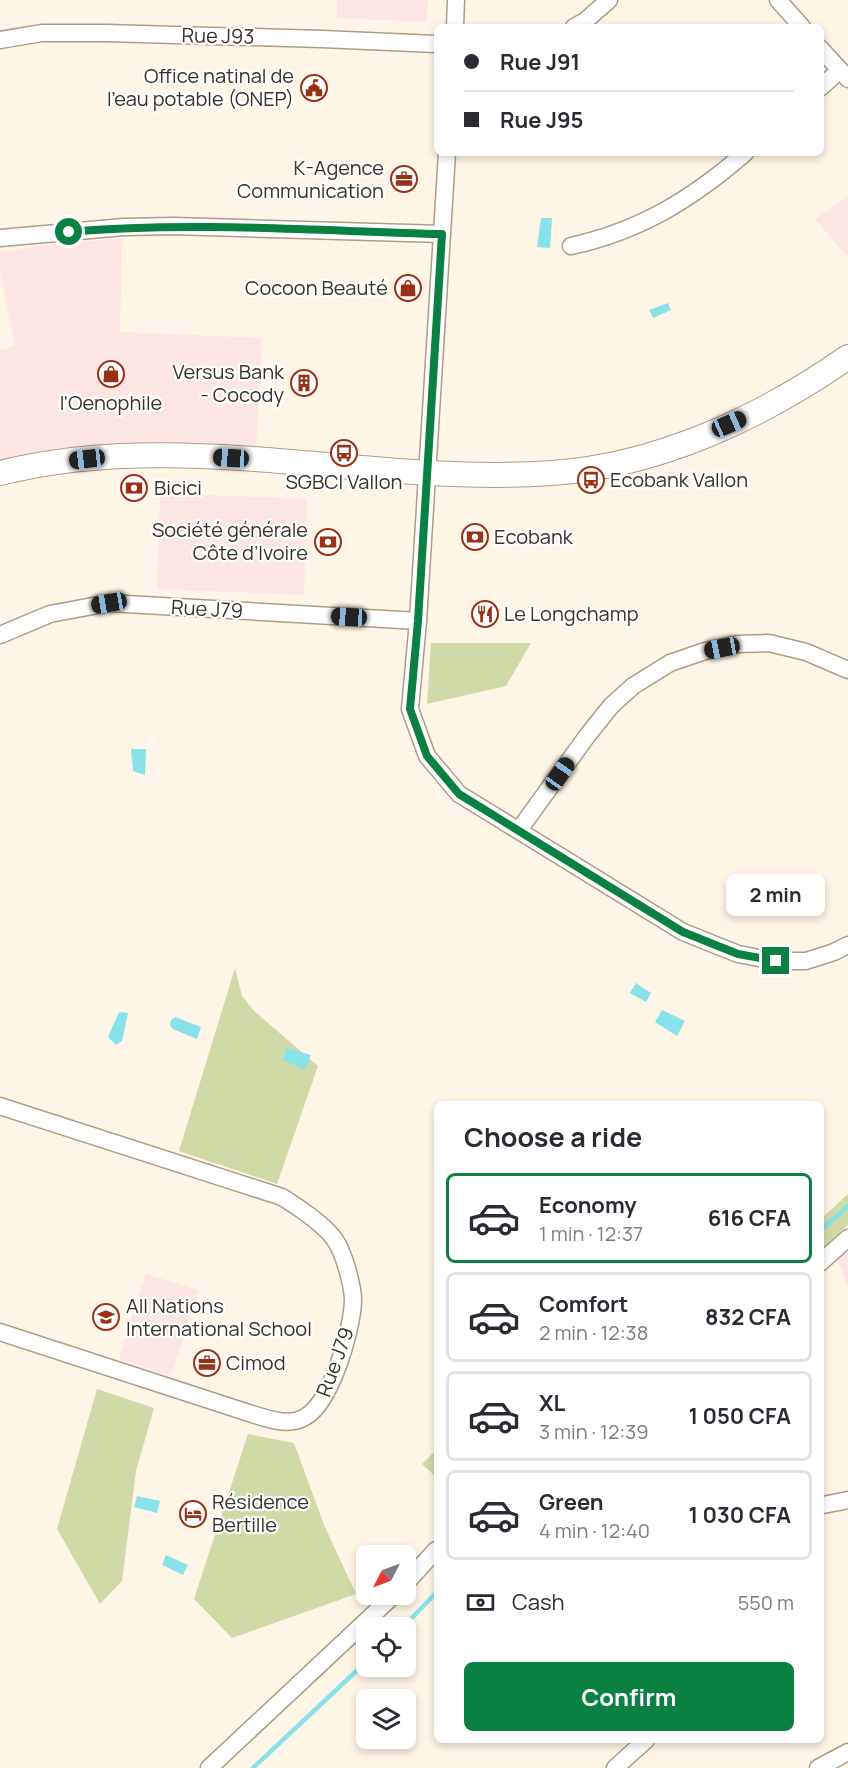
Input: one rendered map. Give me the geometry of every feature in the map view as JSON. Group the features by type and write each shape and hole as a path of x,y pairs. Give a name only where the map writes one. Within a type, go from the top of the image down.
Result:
{"main road":[{"path":"0,473 102,457 175,455 495,476 597,468 648,456 697,439 788,395 848,357"}],"street":[{"path":"455,24 456,0"},
{"path":"580,24 609,0"},
{"path":"778,0 799,24"},
{"name":"Rue J93","path":"0,40 42,33 95,33 434,44"},
{"path":"824,52 844,75 824,86"},
{"path":"447,156 418,621 410,709 427,756 459,794 683,932 738,954 776,961 806,961 848,945"},
{"path":"571,246 605,238 642,223 715,179 742,156"},
{"path":"0,238 124,227 174,226 442,234"},
{"name":"Rue J79","path":"0,635 50,614 109,603 418,621"},
{"path":"519,830 586,736 611,706 633,686 670,663 705,651 738,644 769,643 806,652 848,670"},
{"name":"Rue J79","path":"0,1106 282,1197 306,1213 335,1240 347,1268 353,1299 349,1334 327,1391 316,1410 304,1418 287,1422 252,1414 0,1332"},
{"path":"824,1259 848,1238"},
{"path":"824,1505 848,1500"},
{"path":"416,1572 434,1552"},
{"path":"209,1768 383,1605"},
{"path":"615,1768 643,1743"},
{"path":"818,1768 848,1752"}],"shaded area":[{"path":"337,0 428,0 427,22 337,18"},
{"path":"848,196 848,257 815,219"},
{"path":"122,238 120,332 262,338 256,451 0,465 0,350 15,346 0,271 0,252 36,246"},
{"path":"160,493 307,499 304,595 157,589"},
{"path":"848,1251 848,1289 838,1260"},
{"path":"146,1274 198,1290 171,1376 119,1359"}],"green space":[{"path":"431,643 531,643 506,686 427,704"},
{"path":"235,968 242,996 254,1011 318,1066 277,1184 179,1151"},
{"path":"848,1194 848,1225 824,1247 824,1216"},
{"path":"97,1389 154,1408 136,1471 122,1581 100,1604 57,1529"},
{"path":"248,1434 294,1443 324,1525 356,1594 232,1638 194,1599"},
{"path":"434,1452 434,1475 422,1464"}],"water":[{"path":"541,218 552,218 550,248 537,247"},
{"path":"668,303 671,310 653,318 649,310"},
{"path":"131,749 146,749 145,775 133,771"},
{"path":"636,983 651,993 646,1002 630,993"},
{"path":"662,1010 685,1021 677,1036 655,1022"},
{"path":"119,1012 128,1013 122,1041 116,1045 108,1037"},
{"path":"175,1017 201,1027 197,1039 170,1026 171,1020"},
{"path":"286,1048 311,1055 305,1070 283,1060"},
{"path":"137,1496 160,1501 157,1513 134,1507"},
{"path":"166,1555 188,1565 183,1575 162,1565"}],"waterway":[{"path":"824,1227 848,1206"},
{"path":"413,1617 434,1595"},
{"path":"253,1768 356,1671"}],"place":[{"name":"Office natinal de l’eau potable (ONEP)","path":"314,88"},
{"name":"K-Agence Communication","path":"404,179"},
{"name":"Cocoon Beauté","path":"408,288"},
{"name":"l'Oenophile","path":"111,374"},
{"name":"Versus Bank - Cocody","path":"304,383"},
{"name":"SGBCI Vallon","path":"344,453"},
{"name":"Ecobank Vallon","path":"591,480"},
{"name":"Bicici","path":"134,488"},
{"name":"Ecobank","path":"475,537"},
{"name":"Société générale Côte d’Ivoire","path":"328,542"},
{"name":"Le Longchamp","path":"485,614"},
{"name":"All Nations International School","path":"106,1317"},
{"name":"Cimod","path":"207,1363"},
{"name":"Résidence Bertille","path":"193,1514"}],"route":[{"path":"69,232 124,227 174,226 442,234 418,621 410,709 427,756 459,794 683,932 738,954 776,961"}]}
